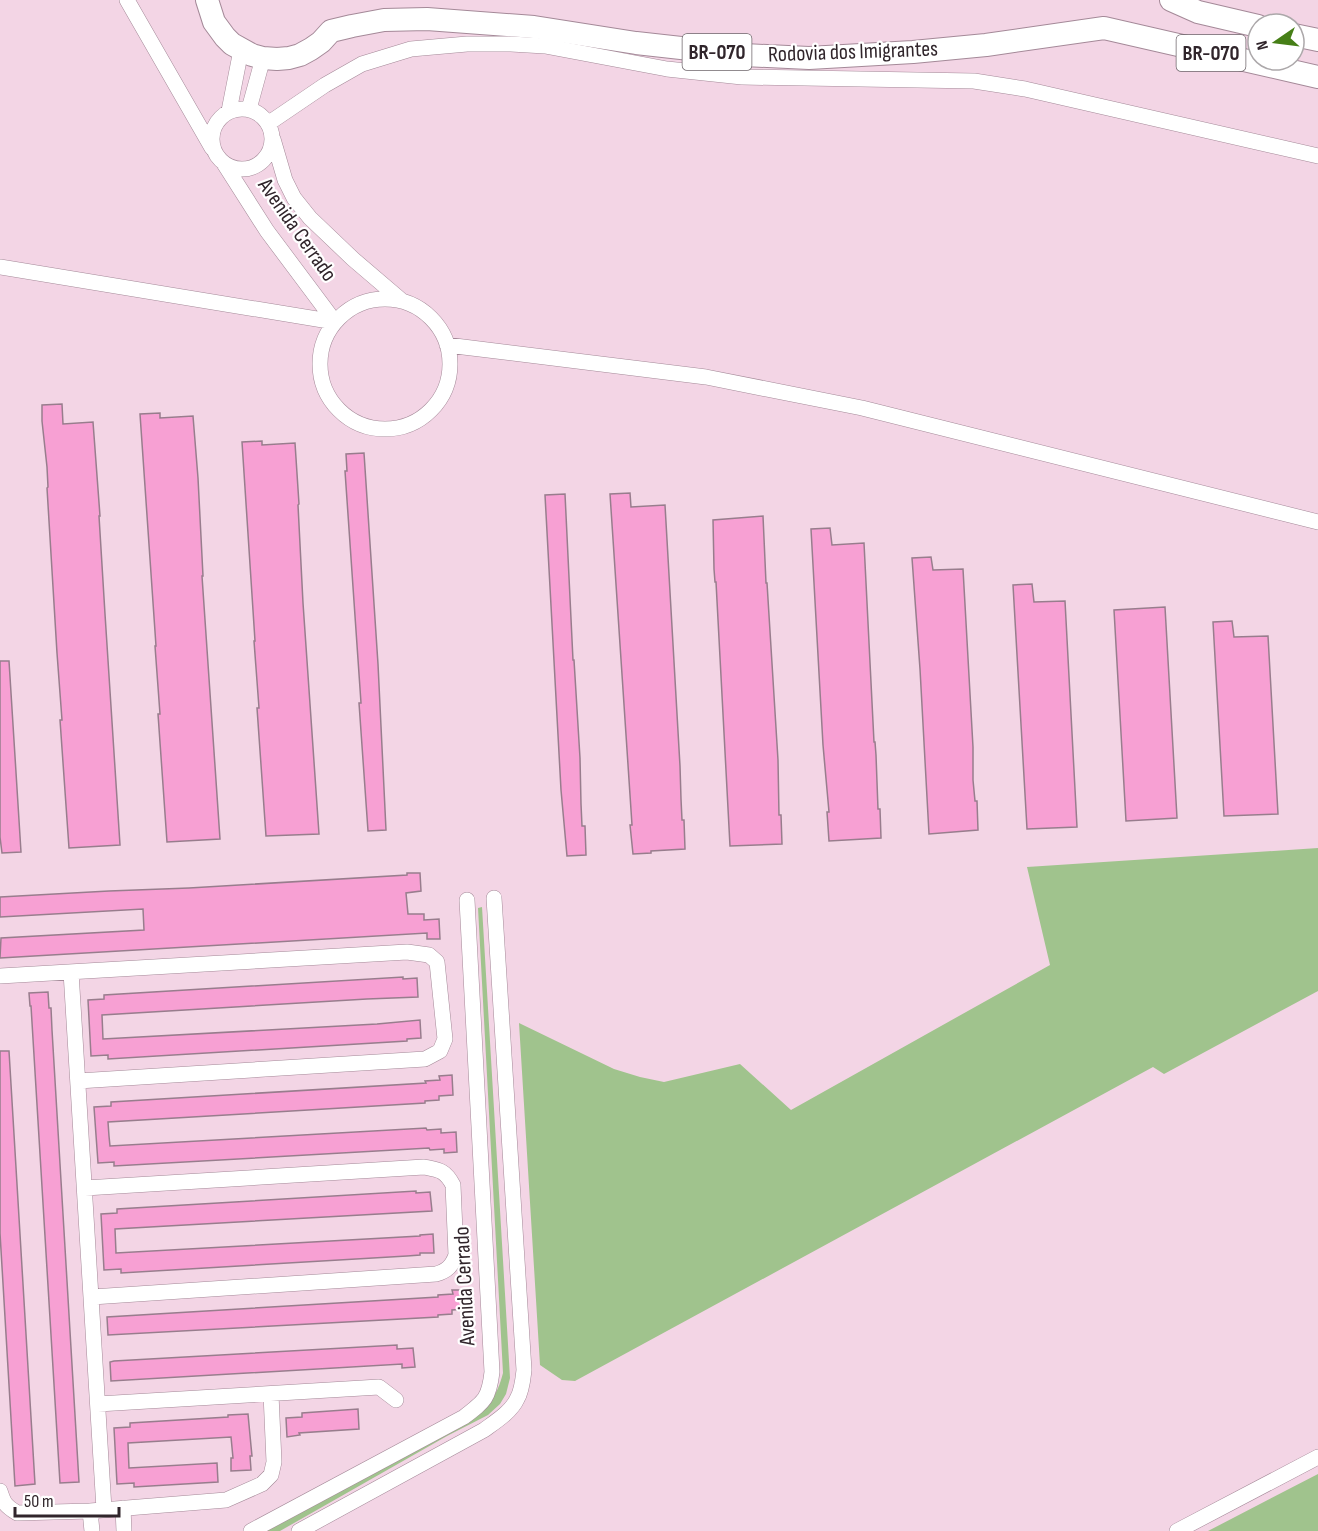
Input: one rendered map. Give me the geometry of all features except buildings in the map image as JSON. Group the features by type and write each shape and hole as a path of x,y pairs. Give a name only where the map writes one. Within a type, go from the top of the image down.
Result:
{"highway":[{"name":"Rodovia dos Imigrantes","path":"207,0 214,22 225,37 241,50 263,58 289,58 300,55 321,42 331,31 384,20 427,19 534,27 636,43 808,58 986,45 1104,28 1318,78"},
{"name":"BR-070","path":"1171,0 1198,12 1246,23"}],"street":[{"path":"127,0 220,159"},
{"path":"188,105 200,117 207,120 213,120 239,109 249,109 258,113 269,123 325,85 362,64 411,49 467,44 511,44 545,46 667,69 742,77 974,81 1024,89 1318,156"},
{"name":"Avenida Cerrado","path":"241,50 225,114 215,126 212,136 213,146 267,231 335,322"},
{"path":"249,109 263,58"},
{"name":"Avenida Cerrado","path":"269,123 285,180 294,198 310,218 401,300 421,309 437,324 447,345 450,367 446,389 435,406 420,420 401,428 381,430 361,425 343,415 329,399 321,379 320,356 326,335 335,322 357,304 379,298 401,300"},
{"name":"Avenida Cerrado","path":"220,159 231,167 250,168 259,164 266,157 273,139"},
{"path":"0,267 335,322"},
{"path":"447,345 706,377 862,408 1318,522"},
{"path":"298,1531 484,1430 501,1417 517,1400 522,1387 524,1370 494,898"},
{"name":"Avenida Cerrado","path":"251,1531 464,1417 483,1403 490,1389 492,1372 467,900"},
{"path":"0,976 407,952 429,955 436,962 445,1039 440,1051 425,1059 78,1081"},
{"path":"71,972 98,1404 97,1510 92,1531"},
{"path":"85,1188 424,1167 438,1170 448,1176 453,1185 456,1255 453,1264 446,1271 436,1274 92,1297"},
{"path":"98,1404 379,1387 396,1400"},
{"path":"0,1491 7,1507 17,1513 97,1510 226,1500 262,1484 271,1475 274,1462 271,1394"},
{"path":"1177,1531 1318,1457"},
{"path":"123,1508 124,1531"}],"green space":[{"path":"1318,848 1318,991 1164,1074 1153,1067 575,1381 562,1380 540,1365 519,1023 614,1069 664,1082 740,1064 791,1110 1050,965 1027,867"},
{"path":"482,907 510,1378 506,1394 500,1404 488,1415 280,1531 264,1531 489,1403 501,1381 503,1373 478,908"},
{"path":"1318,1474 1318,1531 1208,1531"}]}
